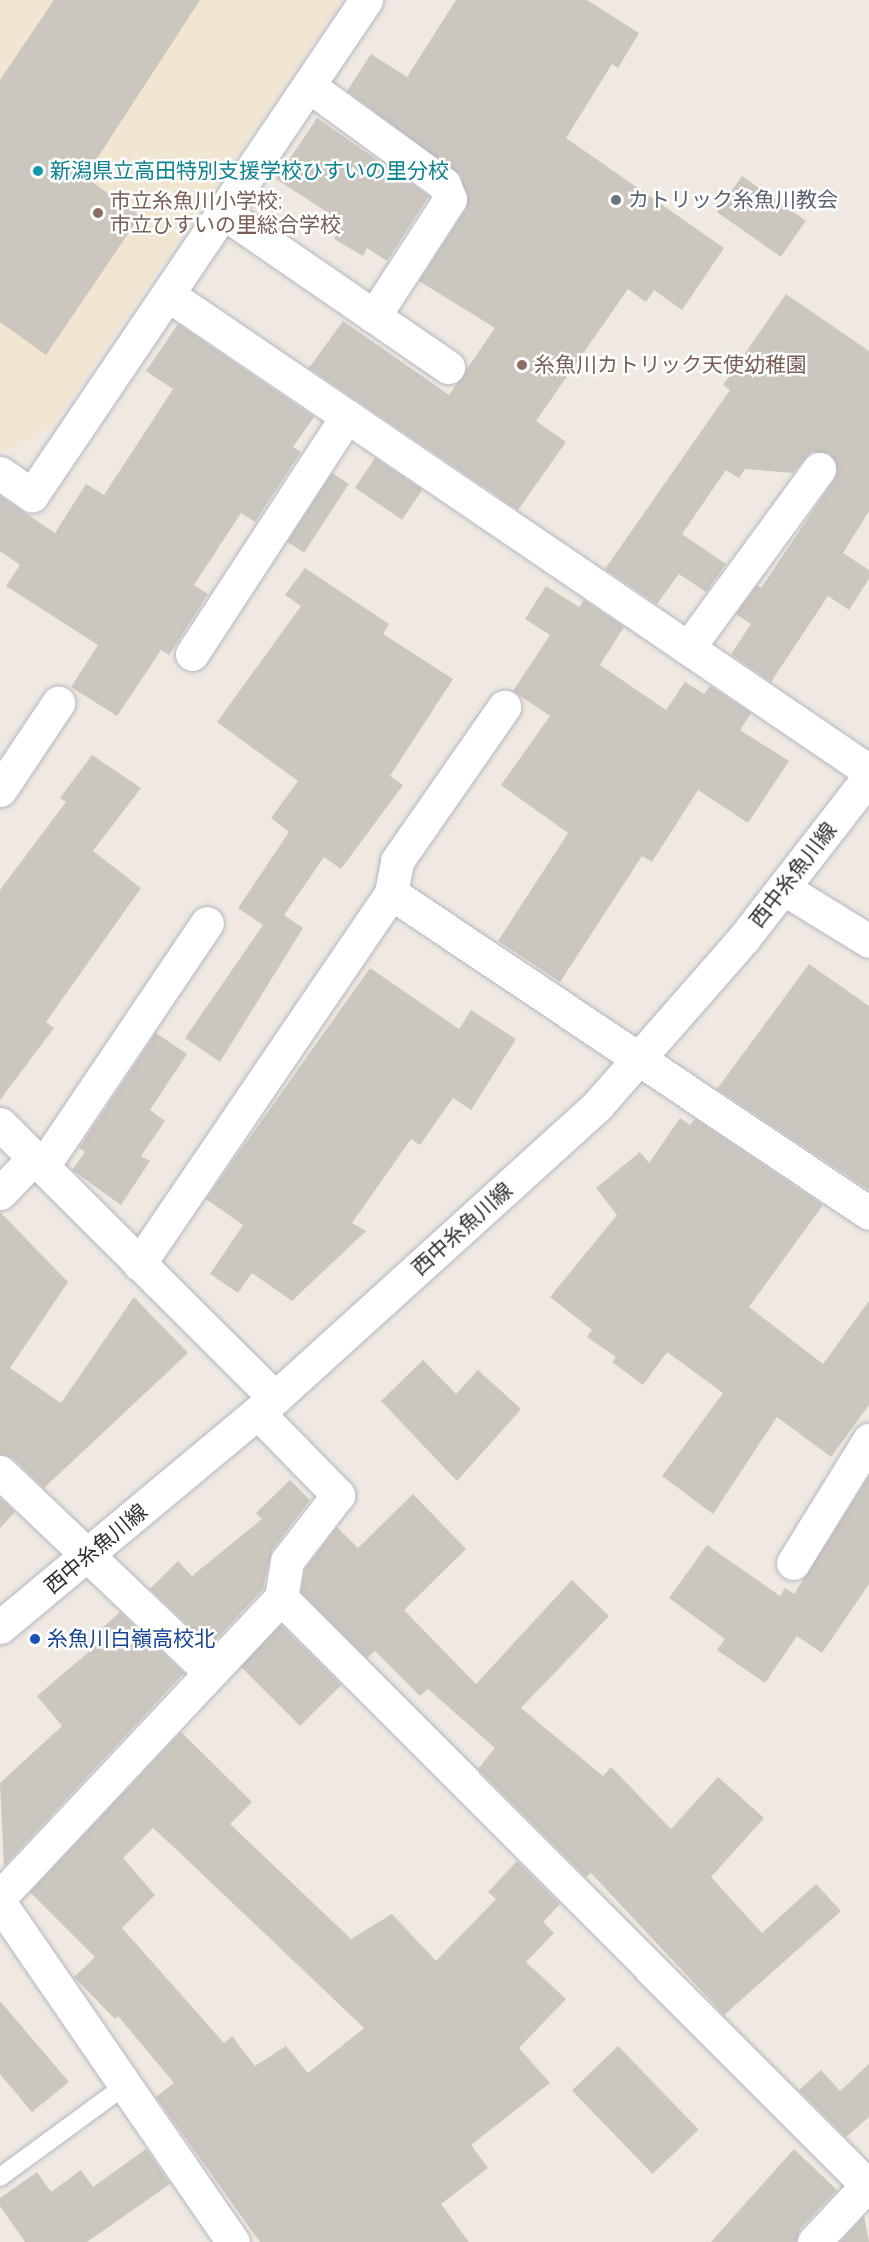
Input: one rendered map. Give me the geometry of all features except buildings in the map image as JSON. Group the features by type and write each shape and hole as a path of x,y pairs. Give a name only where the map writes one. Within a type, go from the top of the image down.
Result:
{"street":[{"path":"0,473 32,495 170,296 366,0"},
{"path":"309,86 444,184 450,199 374,316"},
{"path":"224,213 448,367"},
{"path":"170,296 869,771"},
{"path":"192,654 347,416"},
{"path":"688,648 819,469"},
{"path":"0,790 58,703"},
{"path":"139,1264 391,892 397,861 504,707"},
{"name":"西中糸魚川線","path":"0,1627 86,1558 266,1405 597,1106 783,888 869,777"},
{"path":"783,888 869,940"},
{"path":"391,892 637,1060 869,1214"},
{"path":"0,1193 38,1162 207,923"},
{"path":"0,1124 139,1264 266,1405 338,1494 287,1561 281,1598 209,1671 0,1897"},
{"path":"793,1563 869,1440"},
{"path":"0,1472 86,1558 209,1671"},
{"path":"281,1598 868,2185 814,2242"},
{"path":"0,1903 123,2087 233,2242"}],"lane":[{"path":"0,2177 123,2087"}],"shaded area":[{"name":"市立糸魚川小学校; 市立ひすいの里総合学校","path":"0,0 342,0 52,426 0,454"}],"place":[{"name":"新潟県立高田特別支援学校ひすいの里分校","path":"38,171"},
{"name":"カトリック糸魚川教会","path":"616,200"},
{"name":"市立糸魚川小学校; 市立ひすいの里総合学校","path":"98,213"},
{"name":"糸魚川カトリック天使幼稚園","path":"522,365"},
{"name":"糸魚川白嶺高校北","path":"35,1639"}]}
